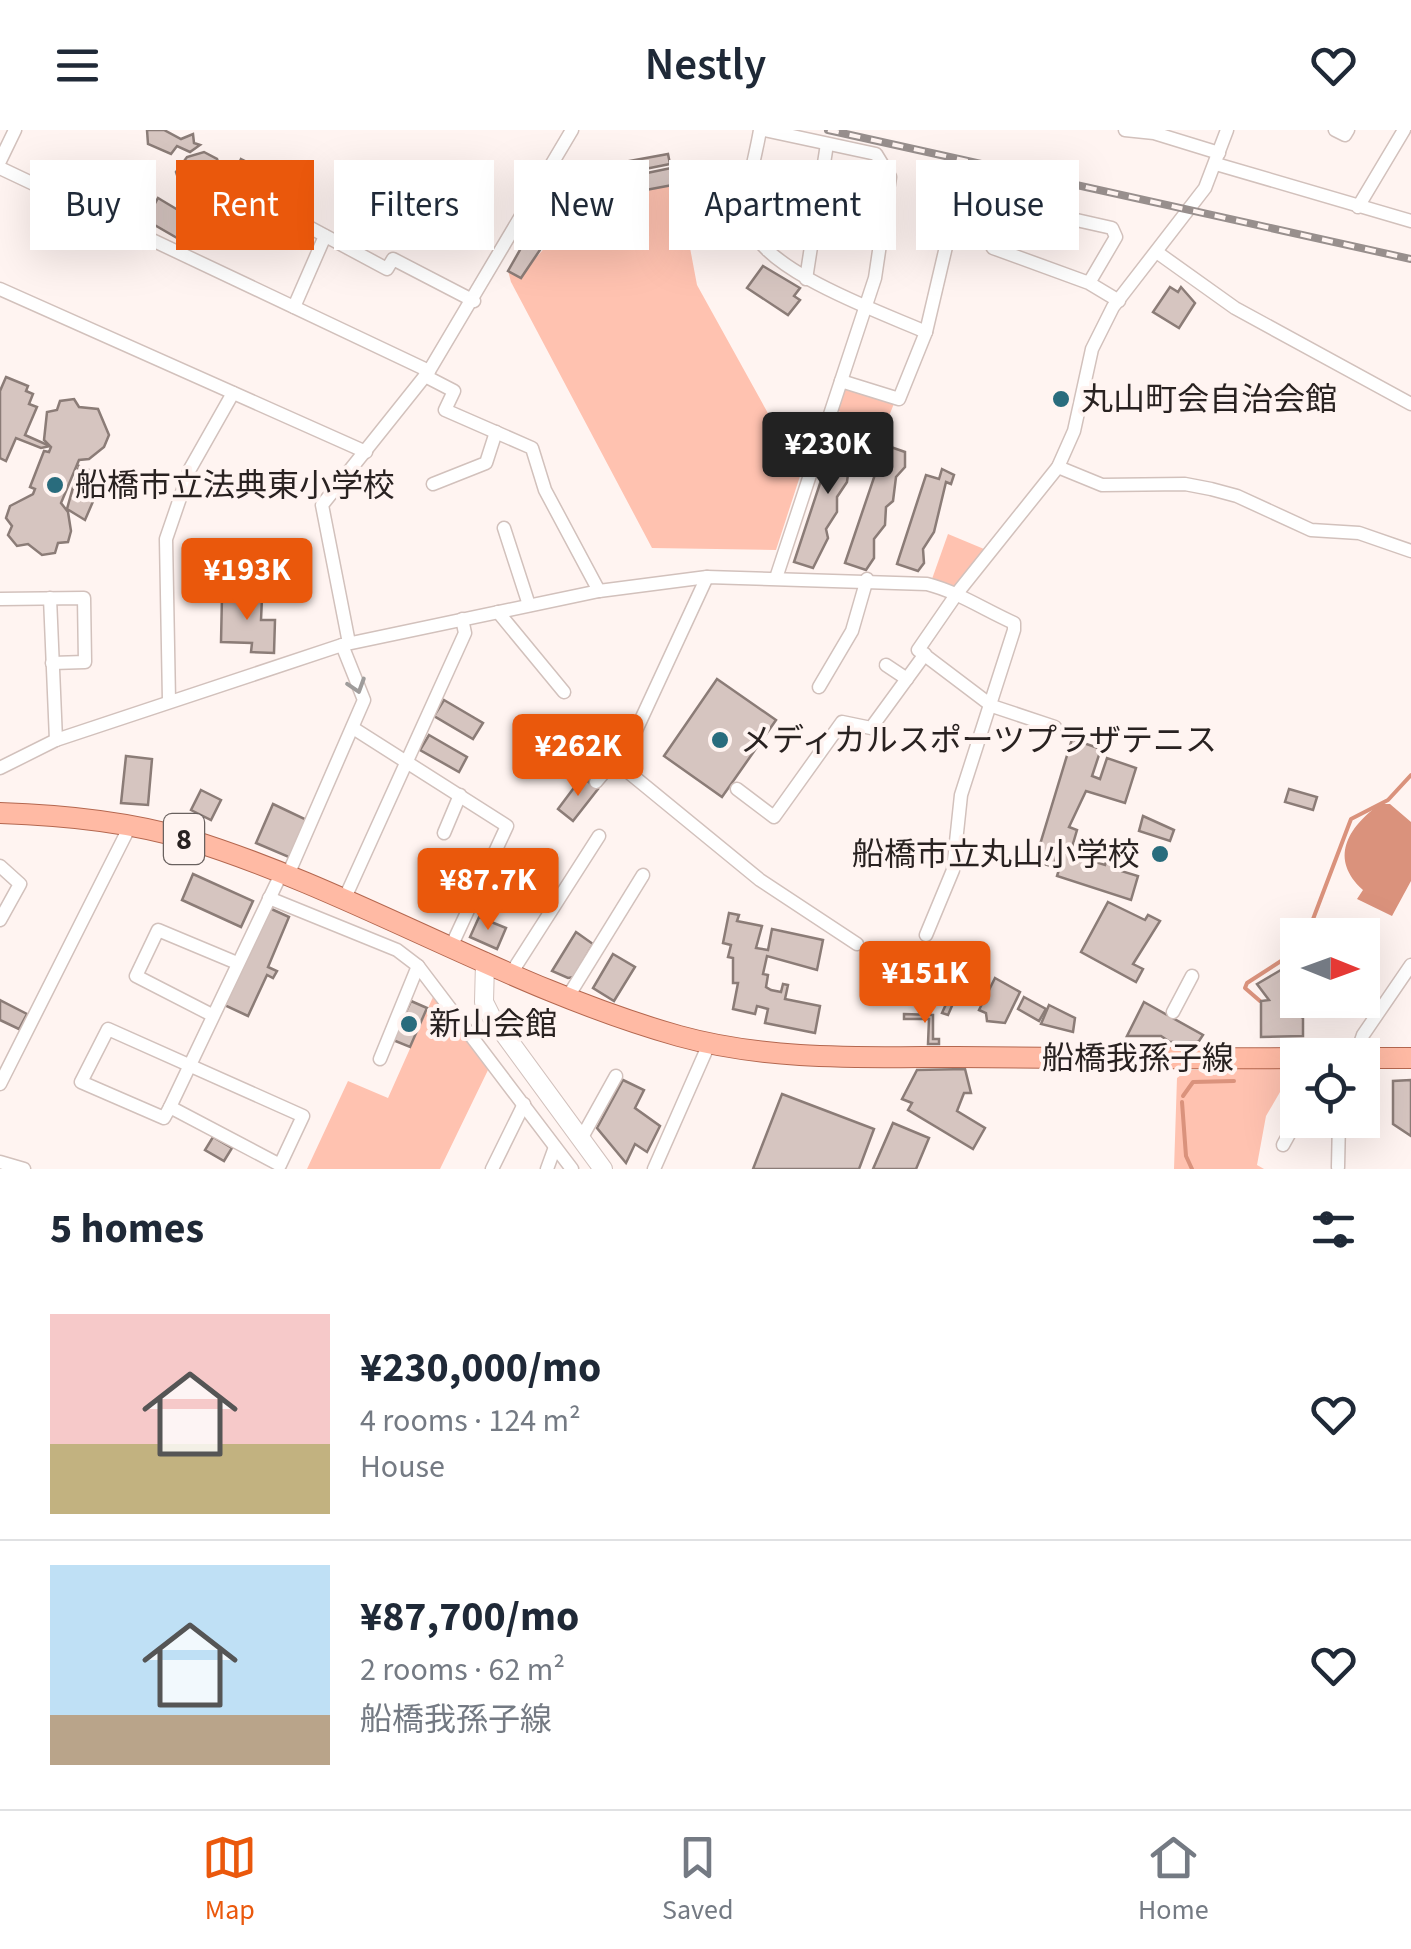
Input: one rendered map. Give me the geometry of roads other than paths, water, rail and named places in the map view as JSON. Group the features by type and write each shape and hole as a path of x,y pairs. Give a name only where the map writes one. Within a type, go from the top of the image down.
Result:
{"main road":[{"name":"船橋我孫子線","path":"0,813 50,814 130,826 187,840 344,900 450,949 709,1044 820,1056 1280,1058"},
{"path":"1380,1058 1411,1058"}],"street":[{"path":"15,130 0,165 427,374 454,391 445,410 532,448 545,490 599,590"},
{"path":"170,1107 280,1165 303,1116 189,1064 108,1028 80,1082 164,1118 170,1107 189,1064 238,962 284,876 364,700 345,644 322,505 427,374 474,301 572,130"},
{"path":"776,578 838,415 841,381 866,306 875,278 890,177 876,154 762,130 748,222 757,238 806,279 866,306 926,332"},
{"path":"1125,130 1154,133 1217,159 1411,221"},
{"path":"1055,728 992,706 918,650 958,592 1058,468 1074,431 1092,348 1119,301 1205,188 1227,130"},
{"path":"1335,130 1345,134 1348,130"},
{"path":"1358,207 1404,130"},
{"path":"806,279 828,144"},
{"path":"1090,283 1116,237 1112,228 1004,204 993,209 989,241 993,248 1090,283 1119,301"},
{"path":"314,230 387,269 393,259 474,301"},
{"path":"294,307 324,236"},
{"path":"841,381 899,399 926,332 945,250"},
{"path":"1158,253 1234,308 1411,404"},
{"path":"0,289 366,452"},
{"path":"169,701 166,539 190,468 233,393"},
{"path":"433,484 486,462 496,432"},
{"path":"1058,468 1102,485 1185,484 1211,489 1237,496 1311,530 1358,532 1411,551"},
{"path":"504,528 529,605"},
{"path":"596,782 632,739 707,577"},
{"path":"0,768 56,740 345,644 599,590 707,577 902,580 958,592 968,602 1014,623 962,795 953,870 926,935"},
{"path":"820,687 852,632 867,579"},
{"path":"50,598 56,740"},
{"path":"0,599 84,598 86,662 52,662"},
{"path":"498,612 564,692"},
{"path":"344,900 465,633 462,619"},
{"path":"737,789 774,817 842,722 871,728 925,654"},
{"path":"886,664 906,680"},
{"path":"354,728 508,826 450,949"},
{"path":"616,762 760,880 858,944"},
{"path":"444,832 460,795"},
{"path":"0,1084 130,826"},
{"path":"512,972 599,836"},
{"path":"0,866 20,884 0,920"},
{"path":"569,995 643,875"},
{"path":"270,898 397,950 418,966 572,1169"},
{"path":"212,1015 136,976 158,930 238,962"},
{"path":"486,962 484,1002 491,1016 603,1169"},
{"path":"1362,1038 1411,965"},
{"path":"380,1059 418,966"},
{"path":"1173,1012 1192,976"},
{"path":"654,1169 709,1044"},
{"path":"581,1139 616,1076"},
{"path":"492,1169 524,1104"},
{"path":"1283,1145 1287,1138"},
{"path":"1338,1167 1339,1138"},
{"path":"546,1169 555,1146"}],"waterway":[{"path":"1313,918 1351,819 1388,800 1411,775"},
{"path":"1260,1001 1245,988 1247,983 1280,962"},
{"path":"1183,1096 1193,1082 1234,1081"},
{"path":"1182,1102 1186,1156 1192,1169"}],"railway":[{"path":"828,130 1411,259"}],"place":[{"name":"丸山町会自治会館","path":"1061,399"},
{"name":"船橋市立法典東小学校","path":"55,485"},
{"name":"メディカルスポーツプラザテニス","path":"720,740"},
{"name":"船橋市立丸山小学校","path":"1160,854"},
{"name":"新山会館","path":"409,1024"}]}
